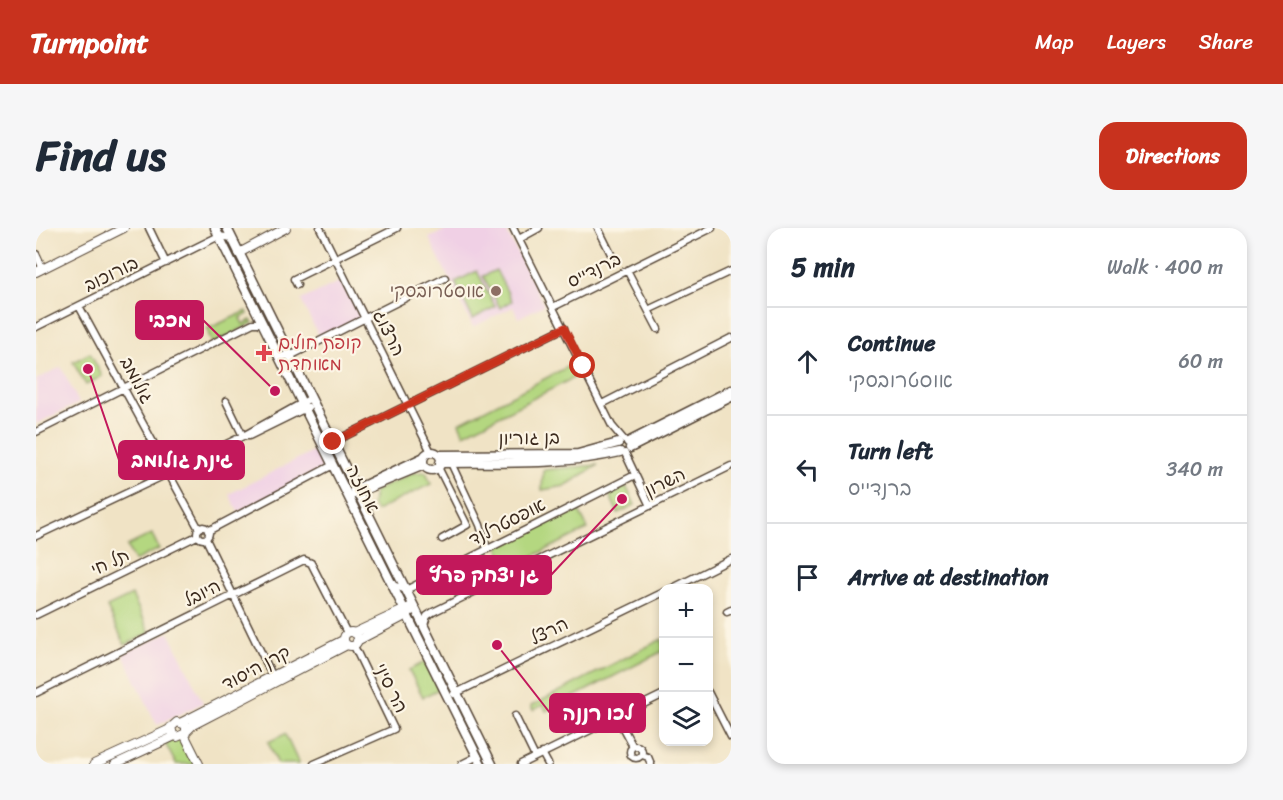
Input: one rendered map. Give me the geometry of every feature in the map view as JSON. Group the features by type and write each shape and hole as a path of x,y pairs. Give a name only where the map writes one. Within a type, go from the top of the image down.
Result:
{"main road":[{"name":"אחוזה","path":"226,228 290,356 326,451 480,760"},
{"name":"אחוזה","path":"217,232 279,356 333,442 492,764"},
{"name":"בן גוריון","path":"348,495 432,460 578,454 624,447 731,390"},
{"name":"בן גוריון","path":"432,460 451,463 554,463 585,460 624,447 731,397"},
{"path":"351,478 372,484 366,509"}],"street":[{"path":"36,254 39,271 124,228"},
{"path":"149,228 166,263"},
{"path":"239,253 286,228"},
{"name":"הרצוג","path":"320,228 432,460 466,525 441,539"},
{"path":"297,285 294,279 397,228"},
{"path":"513,228 624,447 650,506"},
{"path":"519,239 539,228"},
{"path":"598,228 612,256"},
{"name":"ברנדייס","path":"553,307 712,228"},
{"path":"217,232 232,238"},
{"name":"בורוכוב","path":"36,327 166,263 217,232"},
{"path":"627,270 658,329"},
{"path":"648,310 731,271"},
{"path":"279,356 290,356 445,278"},
{"name":"גולומב","path":"79,306 125,388 198,532"},
{"path":"36,432 253,323 262,323"},
{"path":"326,451 333,442 564,328"},
{"path":"602,404 731,338"},
{"path":"226,401 243,436"},
{"path":"36,536 308,404"},
{"path":"451,463 480,525 487,549"},
{"path":"206,539 208,531 333,465"},
{"name":"השרון","path":"423,626 427,616 433,612 731,466"},
{"name":"אופסטרלנד","path":"406,590 635,476"},
{"path":"208,531 203,527 198,532 206,539 273,679"},
{"name":"תל חי","path":"36,615 198,532"},
{"path":"679,584 731,559"},
{"name":"היובל","path":"36,693 304,560 308,560 350,640"},
{"path":"392,585 406,590"},
{"path":"398,596 394,617 414,628"},
{"name":"הרצל","path":"448,697 659,597"},
{"name":"קרן היסוד","path":"171,727 177,722 189,721 414,607"},
{"name":"הר סיני","path":"314,764 394,729 350,640"},
{"name":"קרן היסוד","path":"186,733 193,725 273,679"},
{"path":"520,764 659,696"},
{"path":"713,702 731,737"},
{"path":"515,716 535,757"},
{"path":"617,717 632,745 638,745 651,764"},
{"path":"182,722 199,764"},
{"path":"94,764 171,727 175,736"},
{"path":"115,764 186,733"},
{"path":"542,753 548,764"},
{"path":"462,764 480,760"}],"shaded area":[{"name":"אוסטרובסקי","path":"449,228 505,228 544,305 518,318 513,307 473,327 429,238"},
{"path":"343,280 362,318 320,339 301,300"},
{"path":"61,367 79,403 36,424 36,380"},
{"path":"319,448 328,466 238,512 229,494"},
{"path":"169,632 203,703 157,725 123,654"}],"green space":[{"path":"496,270 512,301 500,308 483,276"},
{"path":"477,271 495,307 473,319 455,282"},
{"path":"247,311 248,314 240,318 243,324 251,320 253,323 212,344 207,329"},
{"path":"90,353 102,376 86,385 73,362"},
{"path":"577,362 583,373 464,434 459,423"},
{"path":"598,465 565,486 542,490 543,470"},
{"path":"426,472 431,484 376,511 372,504 375,491 413,473"},
{"path":"626,486 635,505 618,513 609,494"},
{"path":"577,507 588,529 509,568 498,546"},
{"path":"152,534 159,549 134,561 127,546"},
{"path":"132,595 150,633 125,645 107,607"},
{"path":"659,641 659,653 546,711 543,705 533,710 531,706"},
{"path":"425,662 439,689 423,697 409,670"},
{"path":"285,734 299,764 278,764 268,742"},
{"path":"180,740 189,748 197,764 176,764 165,743"}],"place":[{"name":"אוסטרובסקי","path":"496,291"},
{"name":"קופת חולים מאוחדת","path":"264,353"},
{"name":"גינת גולומב","path":"88,369"},
{"name":"מכבי","path":"275,391"},
{"name":"גן יצחק פרץ","path":"622,499"},
{"name":"לכו רננה","path":"497,645"}],"route":[{"path":"333,442 564,328 583,366"}]}
